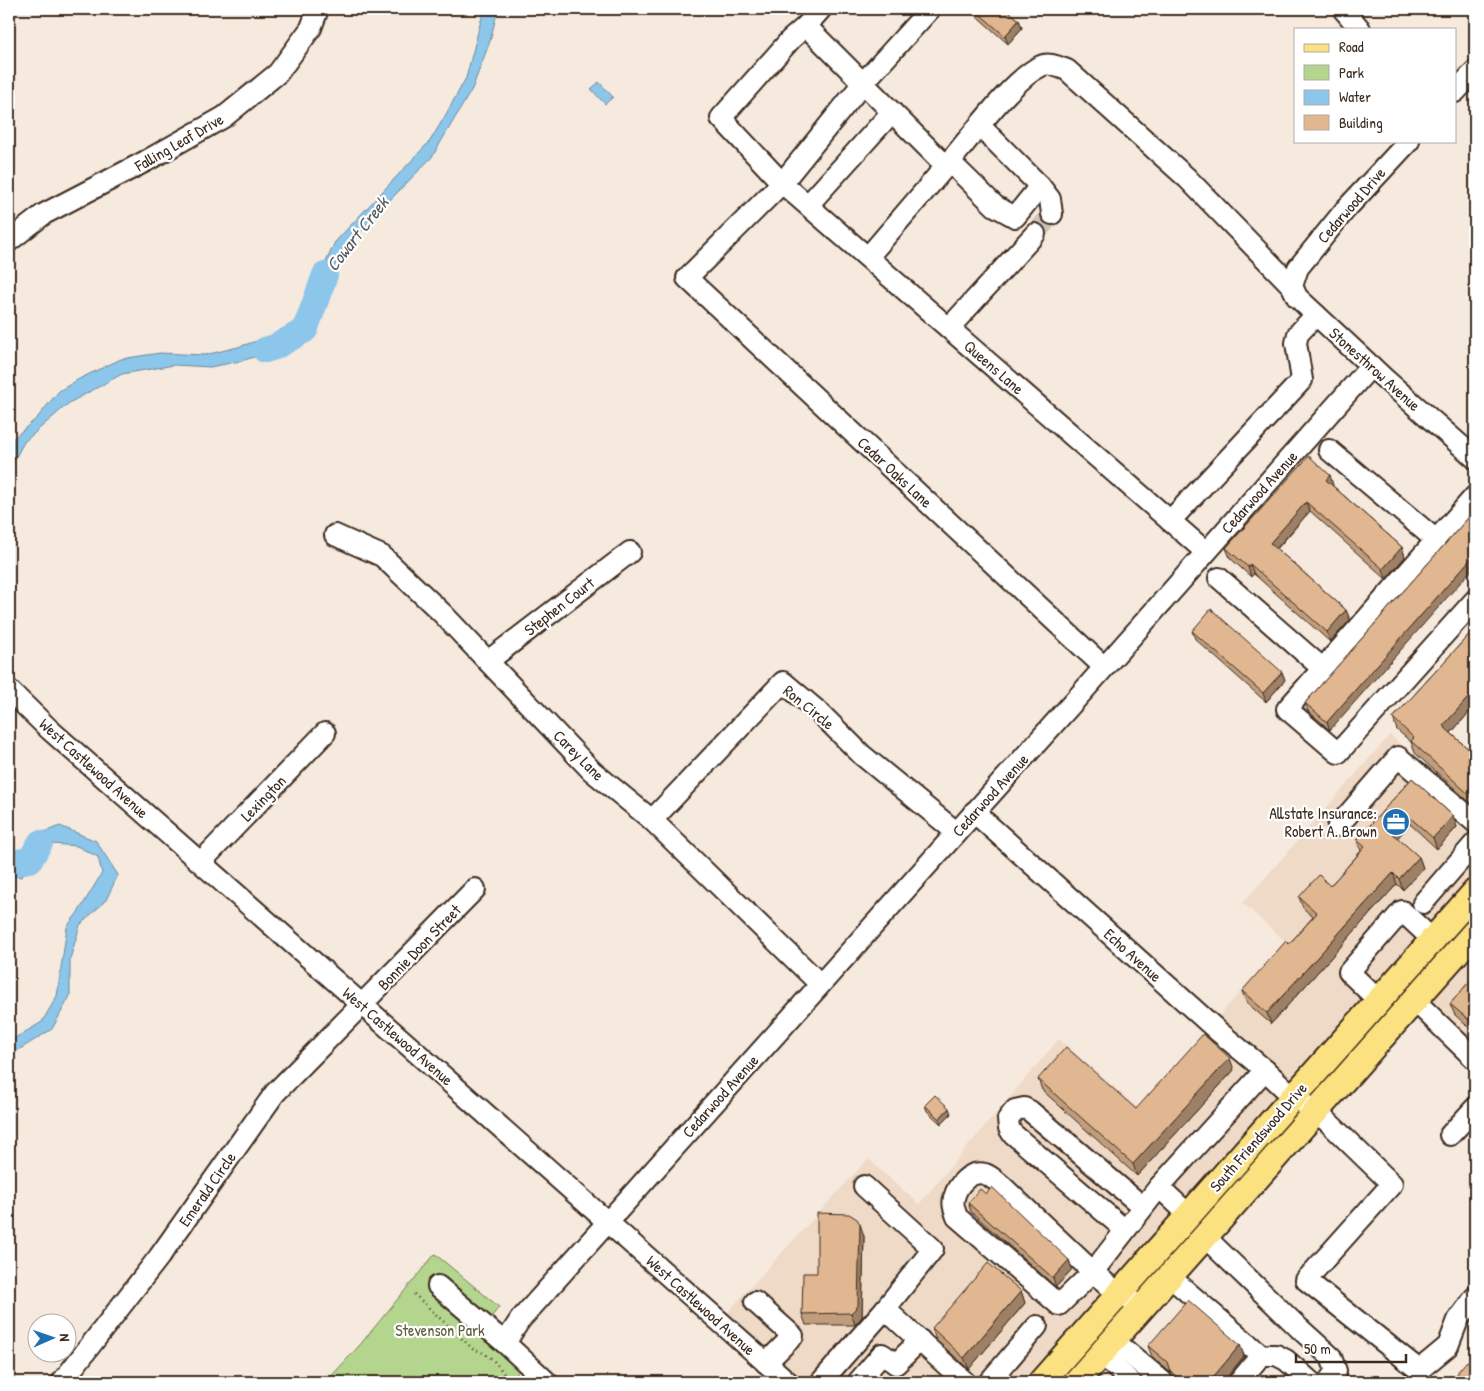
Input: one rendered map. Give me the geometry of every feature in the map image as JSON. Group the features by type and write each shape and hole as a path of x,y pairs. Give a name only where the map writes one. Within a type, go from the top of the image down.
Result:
{"main road":[{"name":"South Friendswood Drive","path":"1041,1382 1469,899"},
{"name":"South Friendswood Drive","path":"1076,1382 1474,935"}],"street":[{"name":"Falling Leaf Drive","path":"9,241 44,214 146,161 224,117 278,73 312,28 318,9"},
{"path":"821,9 806,26 892,112 995,206 1015,217 1040,186"},
{"path":"782,182 862,83 930,9"},
{"path":"1343,9 1359,28"},
{"name":"Queens Lane","path":"806,26 791,39 721,118 782,182 808,206 1206,552"},
{"name":"Stonesthrow Avenue","path":"868,257 1008,93 1029,73 1042,65 1052,65 1067,70 1187,178 1294,279 1297,297 1371,366 1475,458"},
{"path":"1456,91 1475,70"},
{"path":"808,206 892,112"},
{"path":"980,126 1040,186 1050,199 1052,214"},
{"name":"Cedarwood Drive","path":"1294,279 1345,210 1408,142"},
{"name":"Cedar Oaks Lane","path":"782,182 687,278 1104,667"},
{"path":"949,328 1035,234"},
{"path":"1170,521 1302,380 1296,343 1298,334 1316,315"},
{"name":"Cedarwood Avenue","path":"505,1343 520,1320 1371,366"},
{"path":"1329,450 1436,540"},
{"path":"1475,496 1287,709 1338,753 1475,600"},
{"name":"Carey Lane","path":"334,535 382,556 442,613 592,771 652,820 820,984"},
{"name":"Stephen Court","path":"488,661 630,552"},
{"path":"1219,578 1322,668"},
{"name":"Ron Circle","path":"652,820 783,682 821,714 862,755 956,832"},
{"name":"West Castlewood Avenue","path":"9,690 50,730 788,1382"},
{"name":"Lexington","path":"201,862 325,733"},
{"path":"1338,826 1398,757 1475,822"},
{"name":"Echo Avenue","path":"974,812 1212,1026 1294,1096 1316,1112 1392,1184 1306,1280 1419,1370 1448,1346 1458,1320 1475,1297"},
{"path":"1423,903 1475,843"},
{"path":"1438,886 1469,899"},
{"name":"Bonnie Doon Street","path":"362,1004 475,889"},
{"path":"1379,1001 1350,972 1402,911 1433,940"},
{"path":"1415,1001 1475,1059"},
{"name":"Emerald Circle","path":"62,1382 159,1257 275,1093 362,1004"},
{"path":"1143,1307 1119,1293 1093,1272 990,1176 983,1173 974,1174 966,1178 957,1188 953,1199 957,1217 1059,1305 1093,1272 1159,1187 1265,1070"},
{"path":"1125,1230 1012,1133 1009,1128 1008,1119 1014,1110 1024,1108 1030,1110 1143,1207"},
{"path":"1450,1135 1475,1108"},
{"path":"1059,1174 1079,1152"},
{"path":"822,1382 934,1249 864,1186"},
{"path":"1159,1187 1189,1215"},
{"path":"1205,1237 1331,1357 1336,1371 1328,1382"},
{"path":"1170,1277 1261,1355 1276,1354 1312,1382"},
{"path":"438,1286 505,1343 547,1382"},
{"path":"755,1302 798,1340 766,1363"},
{"path":"885,1309 965,1382"},
{"path":"989,1382 1037,1326"},
{"path":"858,1382 882,1354 896,1364 920,1340"},
{"path":"1107,1347 1131,1382"},
{"path":"1107,1347 1163,1382"},
{"path":"1239,1382 1261,1355"}],"path":[{"path":"414,1294 473,1349 483,1352 494,1360 510,1382"}],"shaded area":[{"path":"1390,735 1475,813 1475,877 1438,923 1030,1382 801,1382 725,1315 868,1159 919,1204 1059,1039 1138,1108 1285,941 1243,903"},
{"path":"1475,945 1475,1043 1427,999"}],"green space":[{"name":"Stevenson Park","path":"435,1254 499,1307 489,1320 530,1359 512,1379 515,1382 326,1382 359,1346"}],"water":[{"name":"Cowart Creek","path":"484,9 498,9 490,41 472,89 432,157 340,255 319,299 287,347 241,361 210,367 174,365 122,374 69,403 24,442 9,470 9,442 37,418 59,391 81,378 121,359 160,353 205,355 288,331 311,295 335,242 430,141 466,78"},
{"path":"599,82 613,97 605,104 591,89"},
{"path":"60,826 96,841 118,875 106,900 80,925 70,959 70,996 52,1029 9,1056 9,1045 15,1038 42,1022 57,996 67,927 102,873 98,857 77,846 52,844 21,877 9,875 9,863 15,863 36,835"}],"building":[{"path":"974,9 1006,9 1019,20 1005,36"},
{"path":"1309,456 1330,475 1326,480 1402,547 1383,569 1306,502 1270,543 1346,610 1327,632 1250,564 1248,567 1226,548"},
{"path":"1475,510 1475,554 1327,722 1305,703"},
{"path":"1211,609 1282,672 1263,693 1192,631"},
{"path":"1475,628 1475,690 1443,726 1475,755 1475,800 1411,741 1414,738 1393,718"},
{"path":"1412,778 1453,816 1433,838 1406,814 1390,831 1419,857 1399,879 1393,873 1267,1013 1242,991 1286,941 1289,944 1317,913 1299,897 1319,875 1330,886 1365,847 1357,840"},
{"path":"1475,975 1475,1025 1450,1004"},
{"path":"1203,1034 1230,1058 1133,1164 1038,1079 1066,1047 1136,1109"},
{"path":"935,1095 949,1108 939,1119 925,1105"},
{"path":"992,1187 1069,1260 1053,1278 968,1203 980,1189 986,1194"},
{"path":"817,1213 849,1214 857,1219 860,1224 858,1306 851,1313 802,1314 803,1273 817,1273"},
{"path":"988,1263 1021,1291 964,1358 932,1328"},
{"path":"1188,1300 1240,1345 1209,1382 1183,1382 1170,1371 1167,1362 1148,1346"},
{"path":"1467,1361 1475,1368 1475,1382 1449,1382"}],"waterway":[{"name":"Cowart Creek","path":"265,350 275,347 305,330 325,275"},
{"name":"Cowart Creek","path":"9,863 30,860 40,843"}],"tunnel":[{"path":"1035,234 1052,214"}],"place":[{"name":"Allstate Insurance: Robert A. Brown","path":"1396,822"}]}
